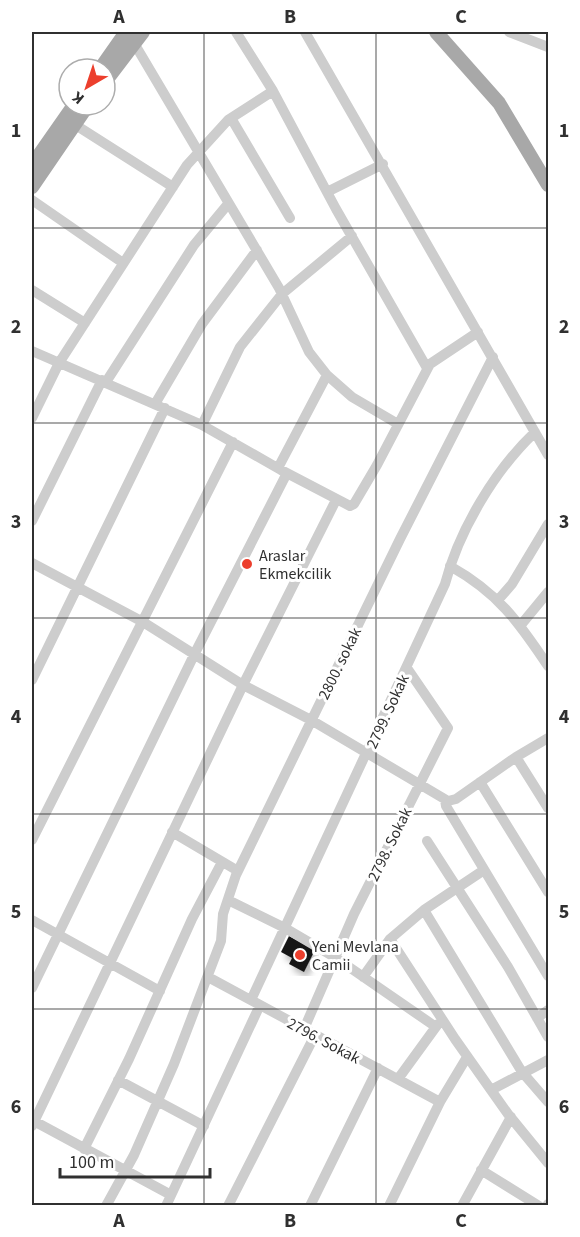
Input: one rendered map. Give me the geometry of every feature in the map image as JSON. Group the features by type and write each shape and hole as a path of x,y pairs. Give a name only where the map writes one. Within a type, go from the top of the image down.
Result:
{"main road":[{"path":"112,57 130,38 143,32"},
{"path":"436,32 499,103 549,185"},
{"path":"117,61 130,38"},
{"path":"32,165 66,117"},
{"path":"32,187 79,117"}],"street":[{"path":"236,32 273,92 427,368"},
{"path":"305,32 549,455"},
{"path":"509,32 545,45 549,55"},
{"path":"130,38 257,250 282,294 309,352 327,375 352,397 398,424"},
{"path":"32,418 59,363 197,153 231,118 273,92"},
{"path":"231,118 290,218"},
{"path":"74,124 173,187"},
{"path":"327,192 383,164"},
{"path":"32,200 123,263"},
{"path":"32,521 104,381 194,245 228,204"},
{"path":"202,424 228,376 240,347 282,294 352,236"},
{"path":"32,680 160,406 202,324 257,250"},
{"path":"32,290 85,323"},
{"path":"32,351 202,424 350,506 354,504 377,465 427,368 478,332"},
{"name":"2800. sokak","path":"106,1206 158,1101 208,977 221,942 224,914 238,871 428,482 493,357"},
{"path":"32,988 327,375"},
{"name":"2799. Sokak","path":"168,1201 204,1126 285,928 445,584 459,543 484,495 535,432"},
{"path":"32,840 232,442"},
{"path":"168,1201 125,1171 32,1123 243,685 336,500"},
{"path":"498,600 512,584 549,524"},
{"path":"32,562 142,622 243,685 311,720 445,800 456,800 516,757 549,738"},
{"path":"450,566 475,580 498,600 549,666"},
{"path":"520,626 548,594"},
{"name":"2798. Sokak","path":"304,1029 354,914 448,728 407,668"},
{"path":"516,757 549,808"},
{"path":"480,782 549,892"},
{"path":"445,800 446,806 549,976"},
{"path":"172,832 238,871"},
{"path":"427,841 508,967 549,1037"},
{"path":"84,1149 192,919 222,862"},
{"path":"363,977 390,939 424,910 484,870"},
{"path":"228,900 285,928 439,1023"},
{"path":"424,910 524,1074 549,1102"},
{"path":"32,920 160,991"},
{"path":"390,939 439,1023 467,1057 510,1117 549,1163"},
{"name":"2796. Sokak","path":"208,977 440,1102"},
{"path":"537,1018 549,1010"},
{"path":"398,1079 439,1023"},
{"path":"228,1206 315,1035"},
{"path":"389,1206 440,1102 467,1057"},
{"path":"491,1090 549,1060"},
{"path":"310,1206 378,1068"},
{"path":"118,1080 204,1126"},
{"path":"462,1206 510,1117"},
{"path":"481,1170 539,1206"}],"building":[{"name":"Yeni Mevlana Camii","path":"289,936 315,950 304,972 289,964 292,958 281,952"}],"place":[{"name":"Araslar Ekmekcilik","path":"247,564"},
{"name":"Yeni Mevlana Camii","path":"300,955"}]}
